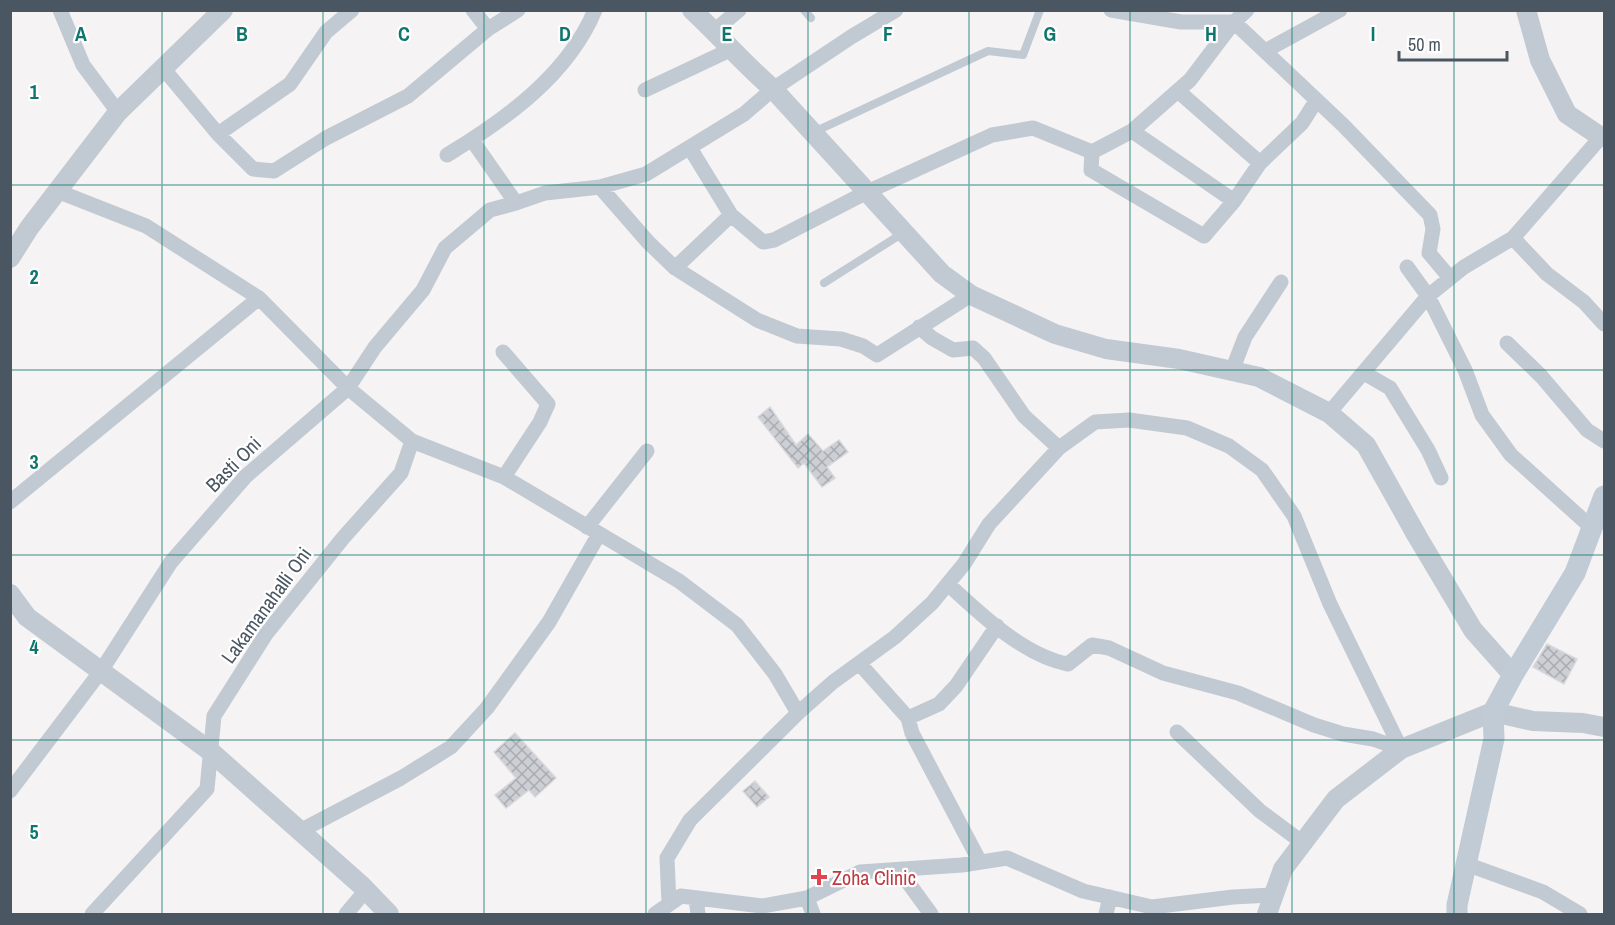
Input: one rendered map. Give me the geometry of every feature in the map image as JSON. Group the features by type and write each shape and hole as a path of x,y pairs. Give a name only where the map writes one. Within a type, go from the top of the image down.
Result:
{"main road":[{"path":"1457,915 1494,739 1493,712 1512,675 1575,573 1605,496"}],"street":[{"path":"60,10 83,65 118,112"},
{"path":"10,258 29,228 118,112 223,10"},
{"path":"218,134 290,84 326,32 352,10"},
{"path":"473,10 488,29"},
{"path":"163,68 218,134 253,169 274,171 326,138 408,96 488,29 518,10"},
{"path":"447,155 472,140 545,84 586,32 595,10"},
{"path":"692,10 773,89 942,274 970,295 1055,334 1106,349 1179,359 1258,377 1329,413 1366,446 1473,630 1512,675"},
{"path":"714,31 739,10"},
{"name":"Basti Oni","path":"10,791 101,671 171,561 246,476 348,388 375,347 423,290 445,248 490,210 545,193 600,187 646,174 744,114 773,89 896,10"},
{"path":"1111,10 1181,22 1234,22 1343,125 1430,215 1433,229 1429,253 1450,278"},
{"path":"690,148 731,215 762,242 774,240 867,192 992,135 1033,128 1092,152 1132,131 1178,91 1190,80 1234,22 1247,10"},
{"path":"1265,51 1341,10"},
{"path":"1329,413 1428,296 1464,267 1513,238 1603,137 1567,114 1540,60 1526,10"},
{"path":"645,90 732,49"},
{"path":"1178,91 1260,163"},
{"path":"1092,152 1091,170 1204,236 1234,201 1260,163 1302,123 1316,100"},
{"path":"1132,131 1234,201"},
{"path":"472,140 516,203"},
{"path":"600,187 648,242 675,268 757,320 797,336 841,339 863,346 877,355 970,295"},
{"path":"57,191 146,226 259,298 348,388 412,441 504,477 679,581 737,625 775,674 798,713"},
{"path":"675,268 731,215"},
{"path":"1513,238 1547,274 1584,302 1605,324"},
{"path":"1407,267 1428,296 1465,370 1482,415 1511,455 1592,528"},
{"path":"1232,371 1245,337 1281,282"},
{"path":"10,502 259,298"},
{"path":"919,327 932,338 953,350 973,348 984,358 1024,416 1059,448"},
{"path":"1508,343 1541,376 1587,430 1605,441"},
{"path":"503,352 548,404 540,422 504,477"},
{"path":"1364,373 1390,388 1428,450 1441,478"},
{"path":"669,904 667,858 690,820 798,713 833,682 895,637 932,603 964,564 989,524 1059,448 1095,423 1130,420 1187,428 1229,446 1262,470 1294,516 1330,604 1401,749"},
{"name":"Lakamanahalli Oni","path":"92,915 207,789 214,716 266,634 343,538 401,473 412,441"},
{"path":"300,831 401,778 451,747 487,708 549,622 593,530 647,451"},
{"path":"948,584 975,610 1021,643 1052,661 1068,664 1092,645 1109,648 1163,673 1238,693 1314,725 1343,734 1373,739 1401,749"},
{"path":"10,594 27,617 210,751 366,890 389,915"},
{"path":"908,718 939,704 945,698 956,686 997,626"},
{"path":"859,663 908,718 912,733 980,862"},
{"path":"1266,915 1282,869 1336,800 1401,749 1493,712 1533,721 1583,723 1605,727"},
{"path":"1177,732 1260,811 1303,843"},
{"path":"655,915 681,896 762,906 807,898 860,872 1007,858 1083,891 1152,907 1233,897 1273,895"},
{"path":"1466,864 1543,892 1580,915"},
{"path":"899,870 931,915"},
{"path":"346,915 366,890"},
{"path":"1107,915 1110,897"},
{"path":"696,898 698,915"},
{"path":"807,898 813,915"}],"lane":[{"path":"804,10 811,18"},
{"path":"812,132 988,51 1023,55 1040,10"},
{"path":"824,283 903,233"}],"building":[{"path":"770,407 796,445 808,434 823,451 839,440 848,452 827,467 835,478 822,487 804,463 798,468 758,417"},
{"path":"1547,644 1577,659 1564,684 1533,667"},
{"path":"515,733 556,778 535,797 529,790 506,808 495,795 516,778 494,752"},
{"path":"755,781 769,797 757,807 743,791"}],"place":[{"name":"Zoha Clinic","path":"819,877"}]}
